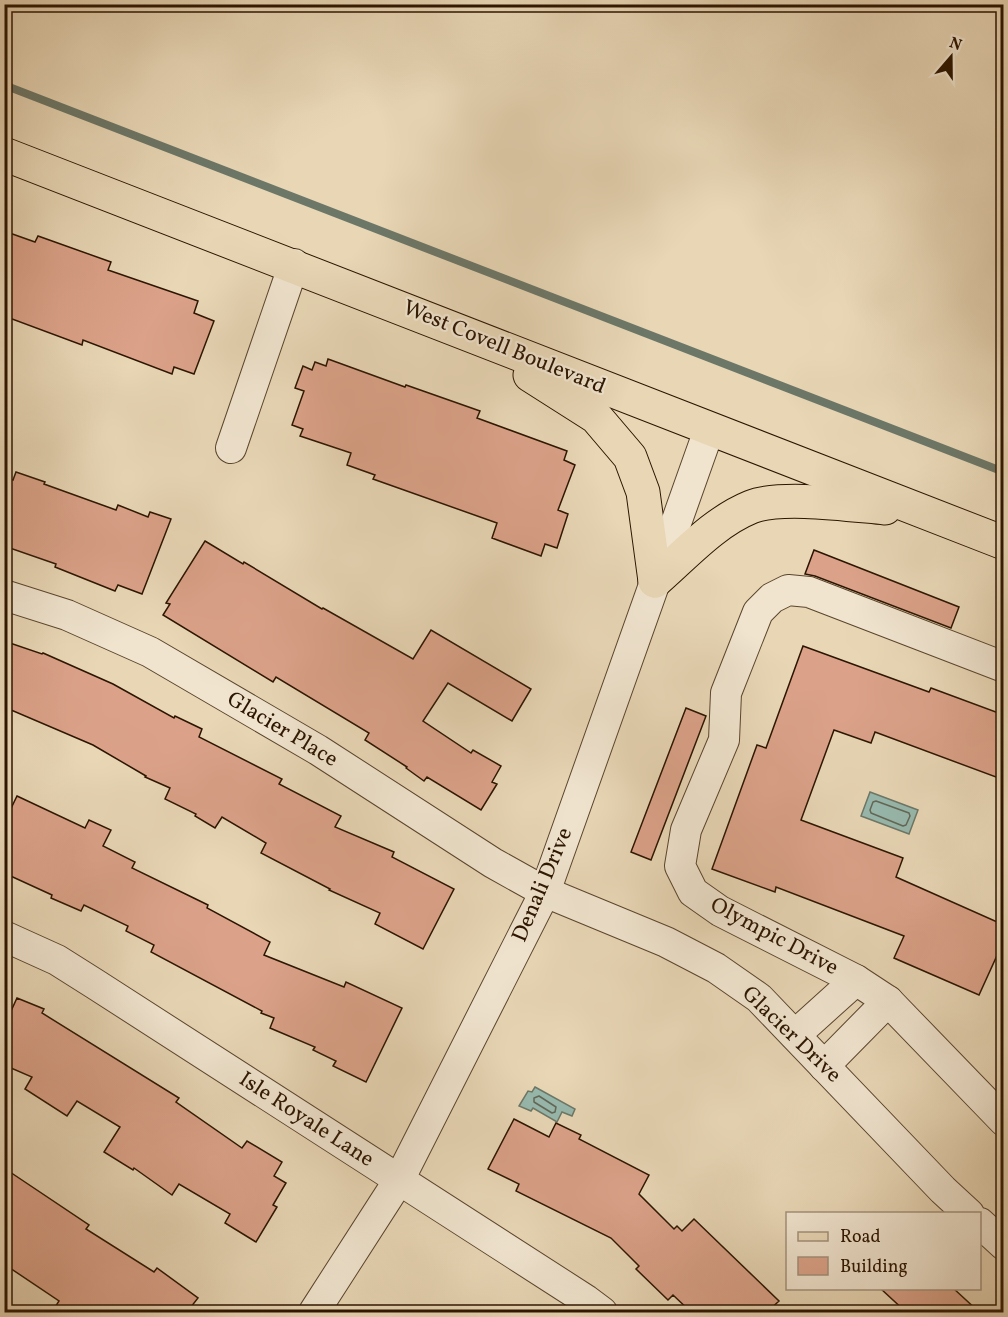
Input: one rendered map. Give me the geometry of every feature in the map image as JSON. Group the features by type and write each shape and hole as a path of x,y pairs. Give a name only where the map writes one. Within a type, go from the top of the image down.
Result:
{"main road":[{"name":"West Covell Boulevard","path":"4,154 294,264 709,430 1004,543"},
{"path":"460,331 596,417 630,457 643,492 655,581"},
{"path":"655,581 726,519 753,506 791,501 918,510"}],"street":[{"path":"231,448 294,264"},
{"name":"Denali Drive","path":"314,1312 399,1180 545,892 709,430"},
{"name":"Olympic Drive","path":"1004,667 809,592 788,590 772,598 758,612 726,693 724,740 686,830 680,866 693,892 720,911 856,980 888,1001 1004,1121"},
{"name":"Glacier Place","path":"4,595 67,615 150,652 318,750 493,863 545,892"},
{"name":"Glacier Drive","path":"545,892 666,942 716,968 759,998 967,1212"},
{"name":"Isle Royale Lane","path":"4,936 57,960 602,1312"},
{"path":"795,1035 856,980"},
{"path":"824,1066 888,1001"},
{"path":"981,1224 1004,1245"}],"water":[{"path":"870,792 918,810 909,834 861,816"},
{"path":"535,1087 575,1109 572,1116 562,1112 557,1122 533,1108 531,1111 519,1106 528,1091 532,1092"}],"building":[{"path":"4,231 35,242 38,236 111,262 108,270 198,301 194,313 214,321 194,374 174,367 172,374 83,340 82,345 4,316"},
{"path":"328,359 480,411 477,418 567,451 564,460 575,465 558,510 568,514 557,548 545,544 541,556 492,538 497,523 373,479 375,475 347,465 351,453 300,436 303,429 292,425 304,391 295,388 303,366 312,370 315,362 326,366"},
{"path":"16,472 116,510 118,505 148,517 150,512 171,519 142,594 118,585 115,591 55,567 56,564 4,546 4,477 13,480"},
{"path":"205,541 413,659 431,630 531,689 512,721 448,683 423,721 471,753 473,750 501,766 492,782 497,784 481,810 427,777 424,781 365,740 369,733 276,677 273,682 163,615 170,604 166,603"},
{"path":"814,550 959,607 951,628 805,574"},
{"path":"4,641 43,653 113,684 174,718 175,716 202,729 199,737 282,779 279,784 341,816 335,827 394,852 392,857 454,889 423,949 375,924 380,913 329,890 261,853 266,843 222,817 215,828 195,816 196,814 165,799 170,788 145,777 93,745 4,707"},
{"path":"803,646 929,692 931,688 1004,715 1004,780 875,732 871,743 834,730 801,820 903,858 896,877 1004,925 1004,940 979,995 894,958 904,936 776,887 775,892 712,869 757,745 766,748"},
{"path":"686,708 706,716 651,860 631,852"},
{"path":"17,796 85,828 89,820 111,830 103,846 135,862 132,868 208,905 207,908 270,942 264,955 344,987 346,982 402,1008 366,1082 333,1066 336,1061 313,1050 315,1047 270,1028 274,1018 151,952 154,945 126,931 128,926 84,905 81,911 4,873 4,823"},
{"path":"17,998 44,1009 42,1013 179,1098 176,1102 242,1148 247,1141 282,1162 274,1176 286,1183 273,1205 277,1207 256,1242 225,1223 230,1214 179,1184 172,1195 134,1168 133,1170 104,1152 120,1127 77,1101 67,1116 25,1089 32,1077 4,1065 4,1008 11,1011"},
{"path":"514,1119 549,1137 556,1123 581,1135 579,1139 649,1175 639,1194 674,1229 677,1226 682,1231 694,1219 779,1301 767,1312 691,1312 673,1295 668,1300 636,1269 639,1266 611,1238 516,1191 519,1184 488,1169"},
{"path":"4,1168 89,1225 86,1229 154,1272 157,1268 198,1298 187,1312 52,1312 59,1301 4,1264"},
{"path":"882,1290 955,1290 979,1312 906,1312"}],"waterway":[{"path":"4,85 1004,472"}]}
